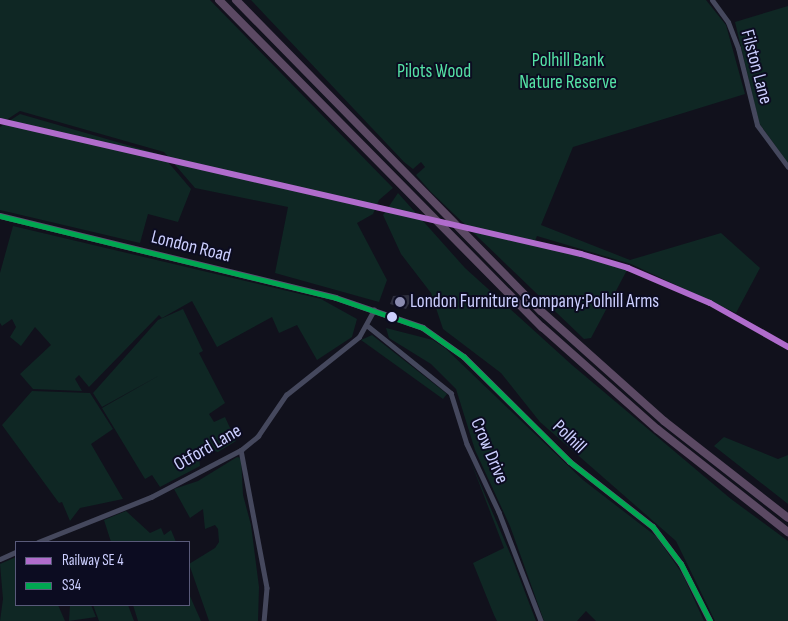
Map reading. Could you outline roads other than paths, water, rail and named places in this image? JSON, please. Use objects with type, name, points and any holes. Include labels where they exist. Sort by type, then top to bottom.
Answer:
[{"type":"highway","points":[[219,0],[542,327],[657,429],[788,532]]},
{"type":"highway","points":[[236,0],[547,317],[664,421],[788,518]]},
{"type":"main road","name":"London Road","points":[[0,216],[375,309]]},
{"type":"main road","name":"Polhill","points":[[375,309],[423,328],[453,349],[570,462],[653,527],[680,564],[710,621]]},
{"type":"street","name":"Filston Lane","points":[[712,0],[728,22],[738,48],[756,125],[788,168]]},
{"type":"street","name":"Otford Lane","points":[[41,541],[151,497],[241,450],[258,436],[286,395],[368,326],[375,309]]},
{"type":"street","name":"Crow Drive","points":[[368,326],[451,393],[467,444],[499,512],[541,621]]},
{"type":"street","points":[[241,450],[267,588],[264,621]]},
{"type":"street","points":[[0,559],[15,552]]},
{"type":"place","name":"London Furniture Company;Polhill Arms","points":[[400,302]]},
{"type":"park label","name":"Pilots Wood","points":[[434,72]]},
{"type":"park label","name":"Polhill Bank Nature Reserve","points":[[568,72]]}]
